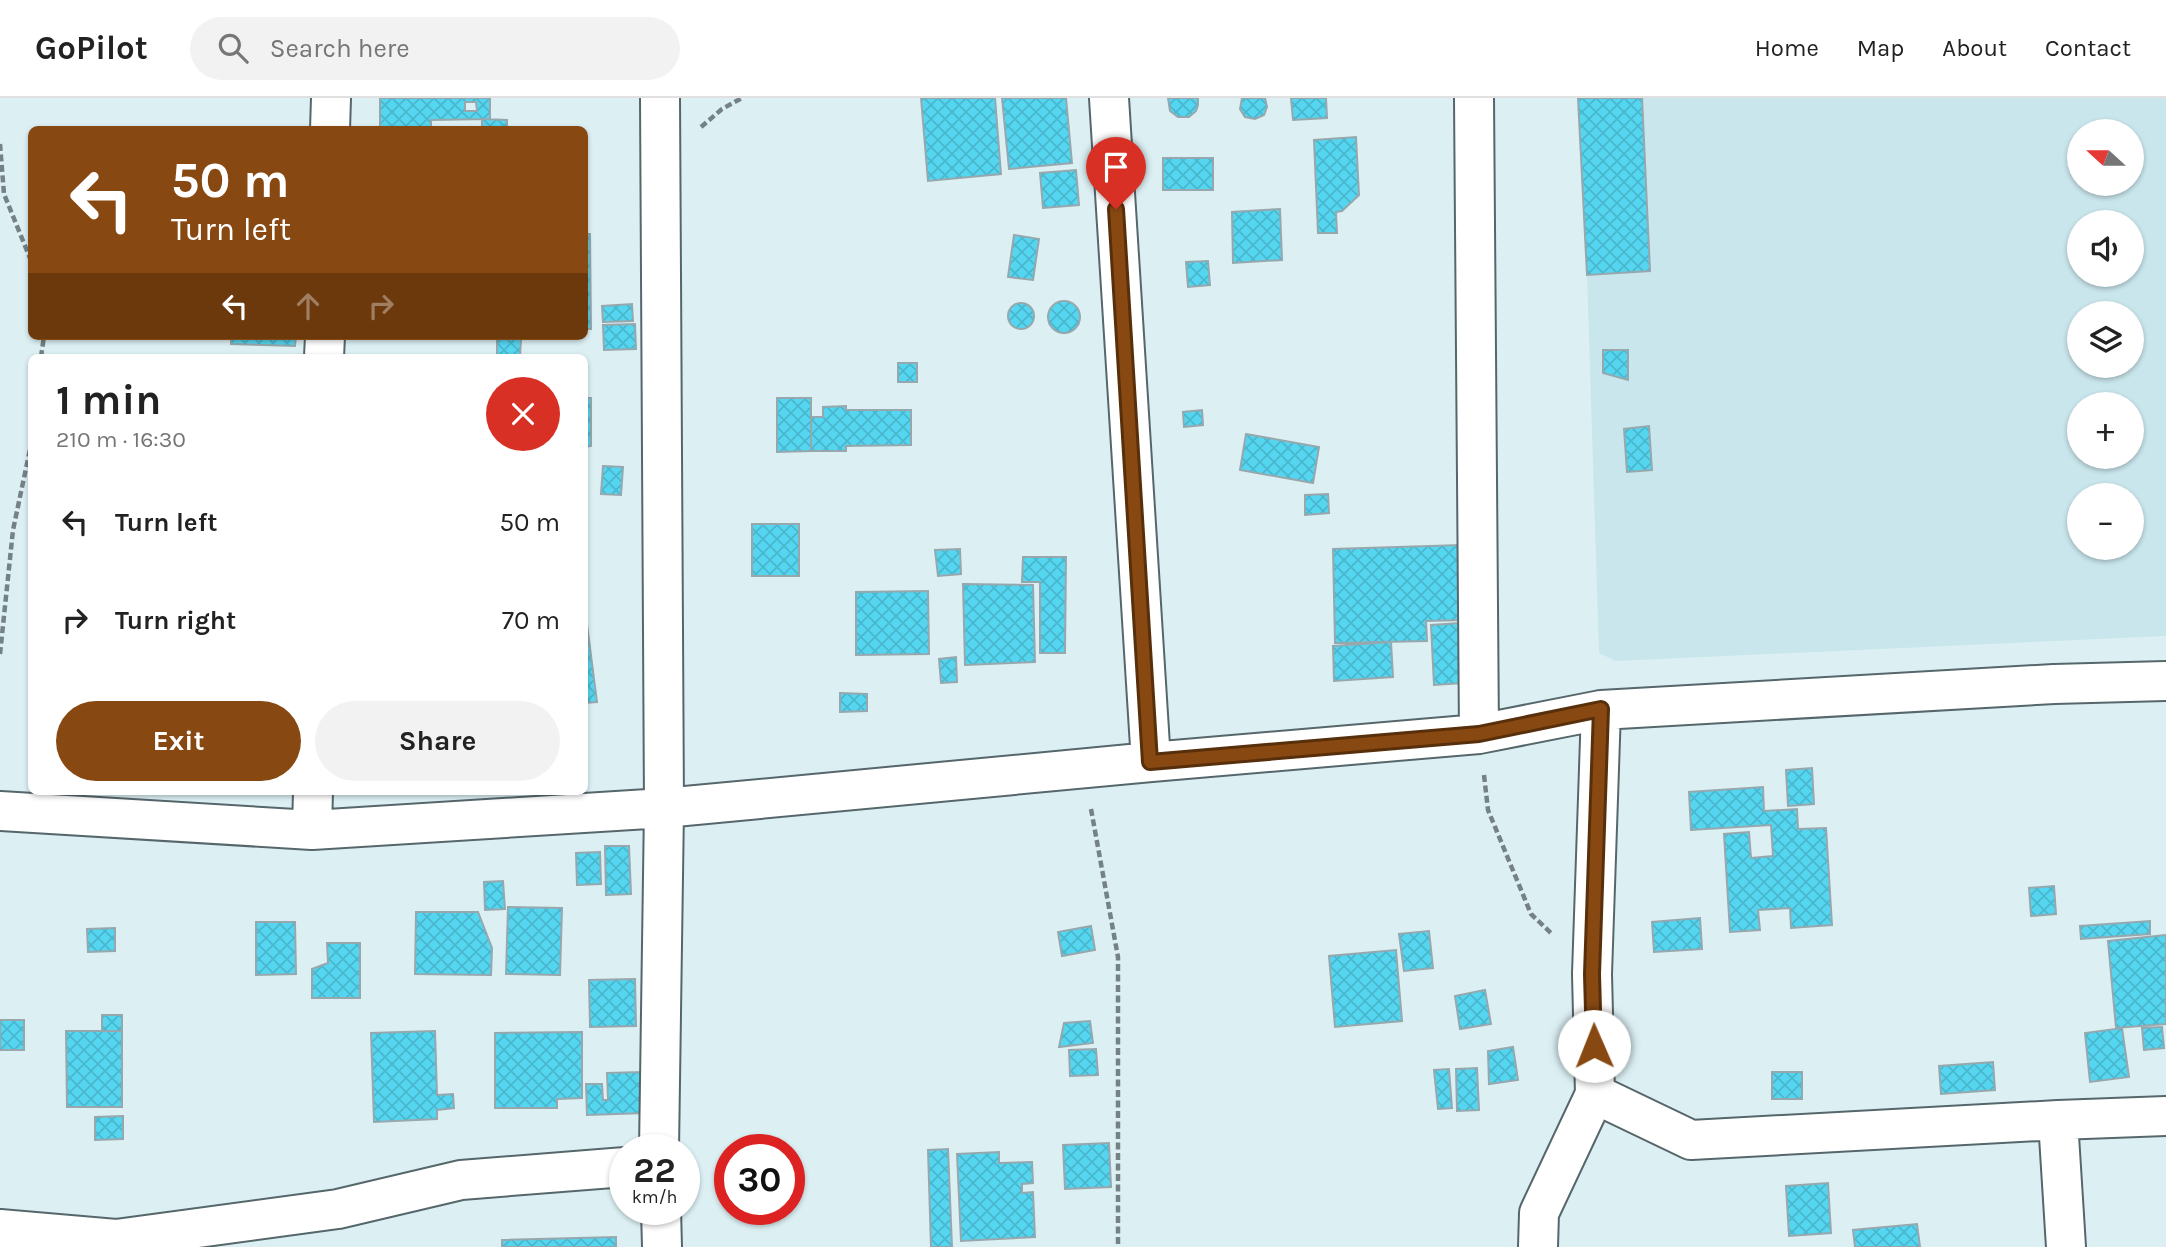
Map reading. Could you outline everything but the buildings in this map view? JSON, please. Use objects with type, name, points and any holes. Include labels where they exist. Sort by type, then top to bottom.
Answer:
[{"type":"street","points":[[330,126],[331,98]]},
{"type":"street","points":[[659,1134],[664,808],[660,98]]},
{"type":"street","points":[[1109,98],[1150,762]]},
{"type":"street","points":[[1474,98],[1479,734]]},
{"type":"street","points":[[0,811],[312,830],[664,808],[1479,734],[1601,709],[2054,684],[2166,681]]},
{"type":"street","points":[[1538,1247],[1539,1213],[1595,1094],[1592,974],[1601,709]]},
{"type":"street","points":[[312,830],[313,795]]},
{"type":"street","points":[[1595,1094],[1691,1140],[2166,1116]]},
{"type":"street","points":[[2057,1120],[2066,1247]]},
{"type":"street","points":[[0,1229],[11,1228],[114,1243],[338,1209],[461,1180],[609,1168]]},
{"type":"street","points":[[661,1225],[662,1247]]},
{"type":"path","points":[[0,144],[4,194],[28,253]]},
{"type":"path","points":[[0,654],[13,530],[28,459]]},
{"type":"path","points":[[1479,734],[1488,810],[1531,914],[1592,974]]},
{"type":"path","points":[[1084,768],[1118,957],[1118,1247]]},
{"type":"shaded area","points":[[1578,98],[2166,98],[2166,636],[1616,661],[1599,653],[1587,275]]},
{"type":"route","points":[[1116,209],[1150,762],[1479,734],[1601,709],[1592,974],[1594,1046]]}]
